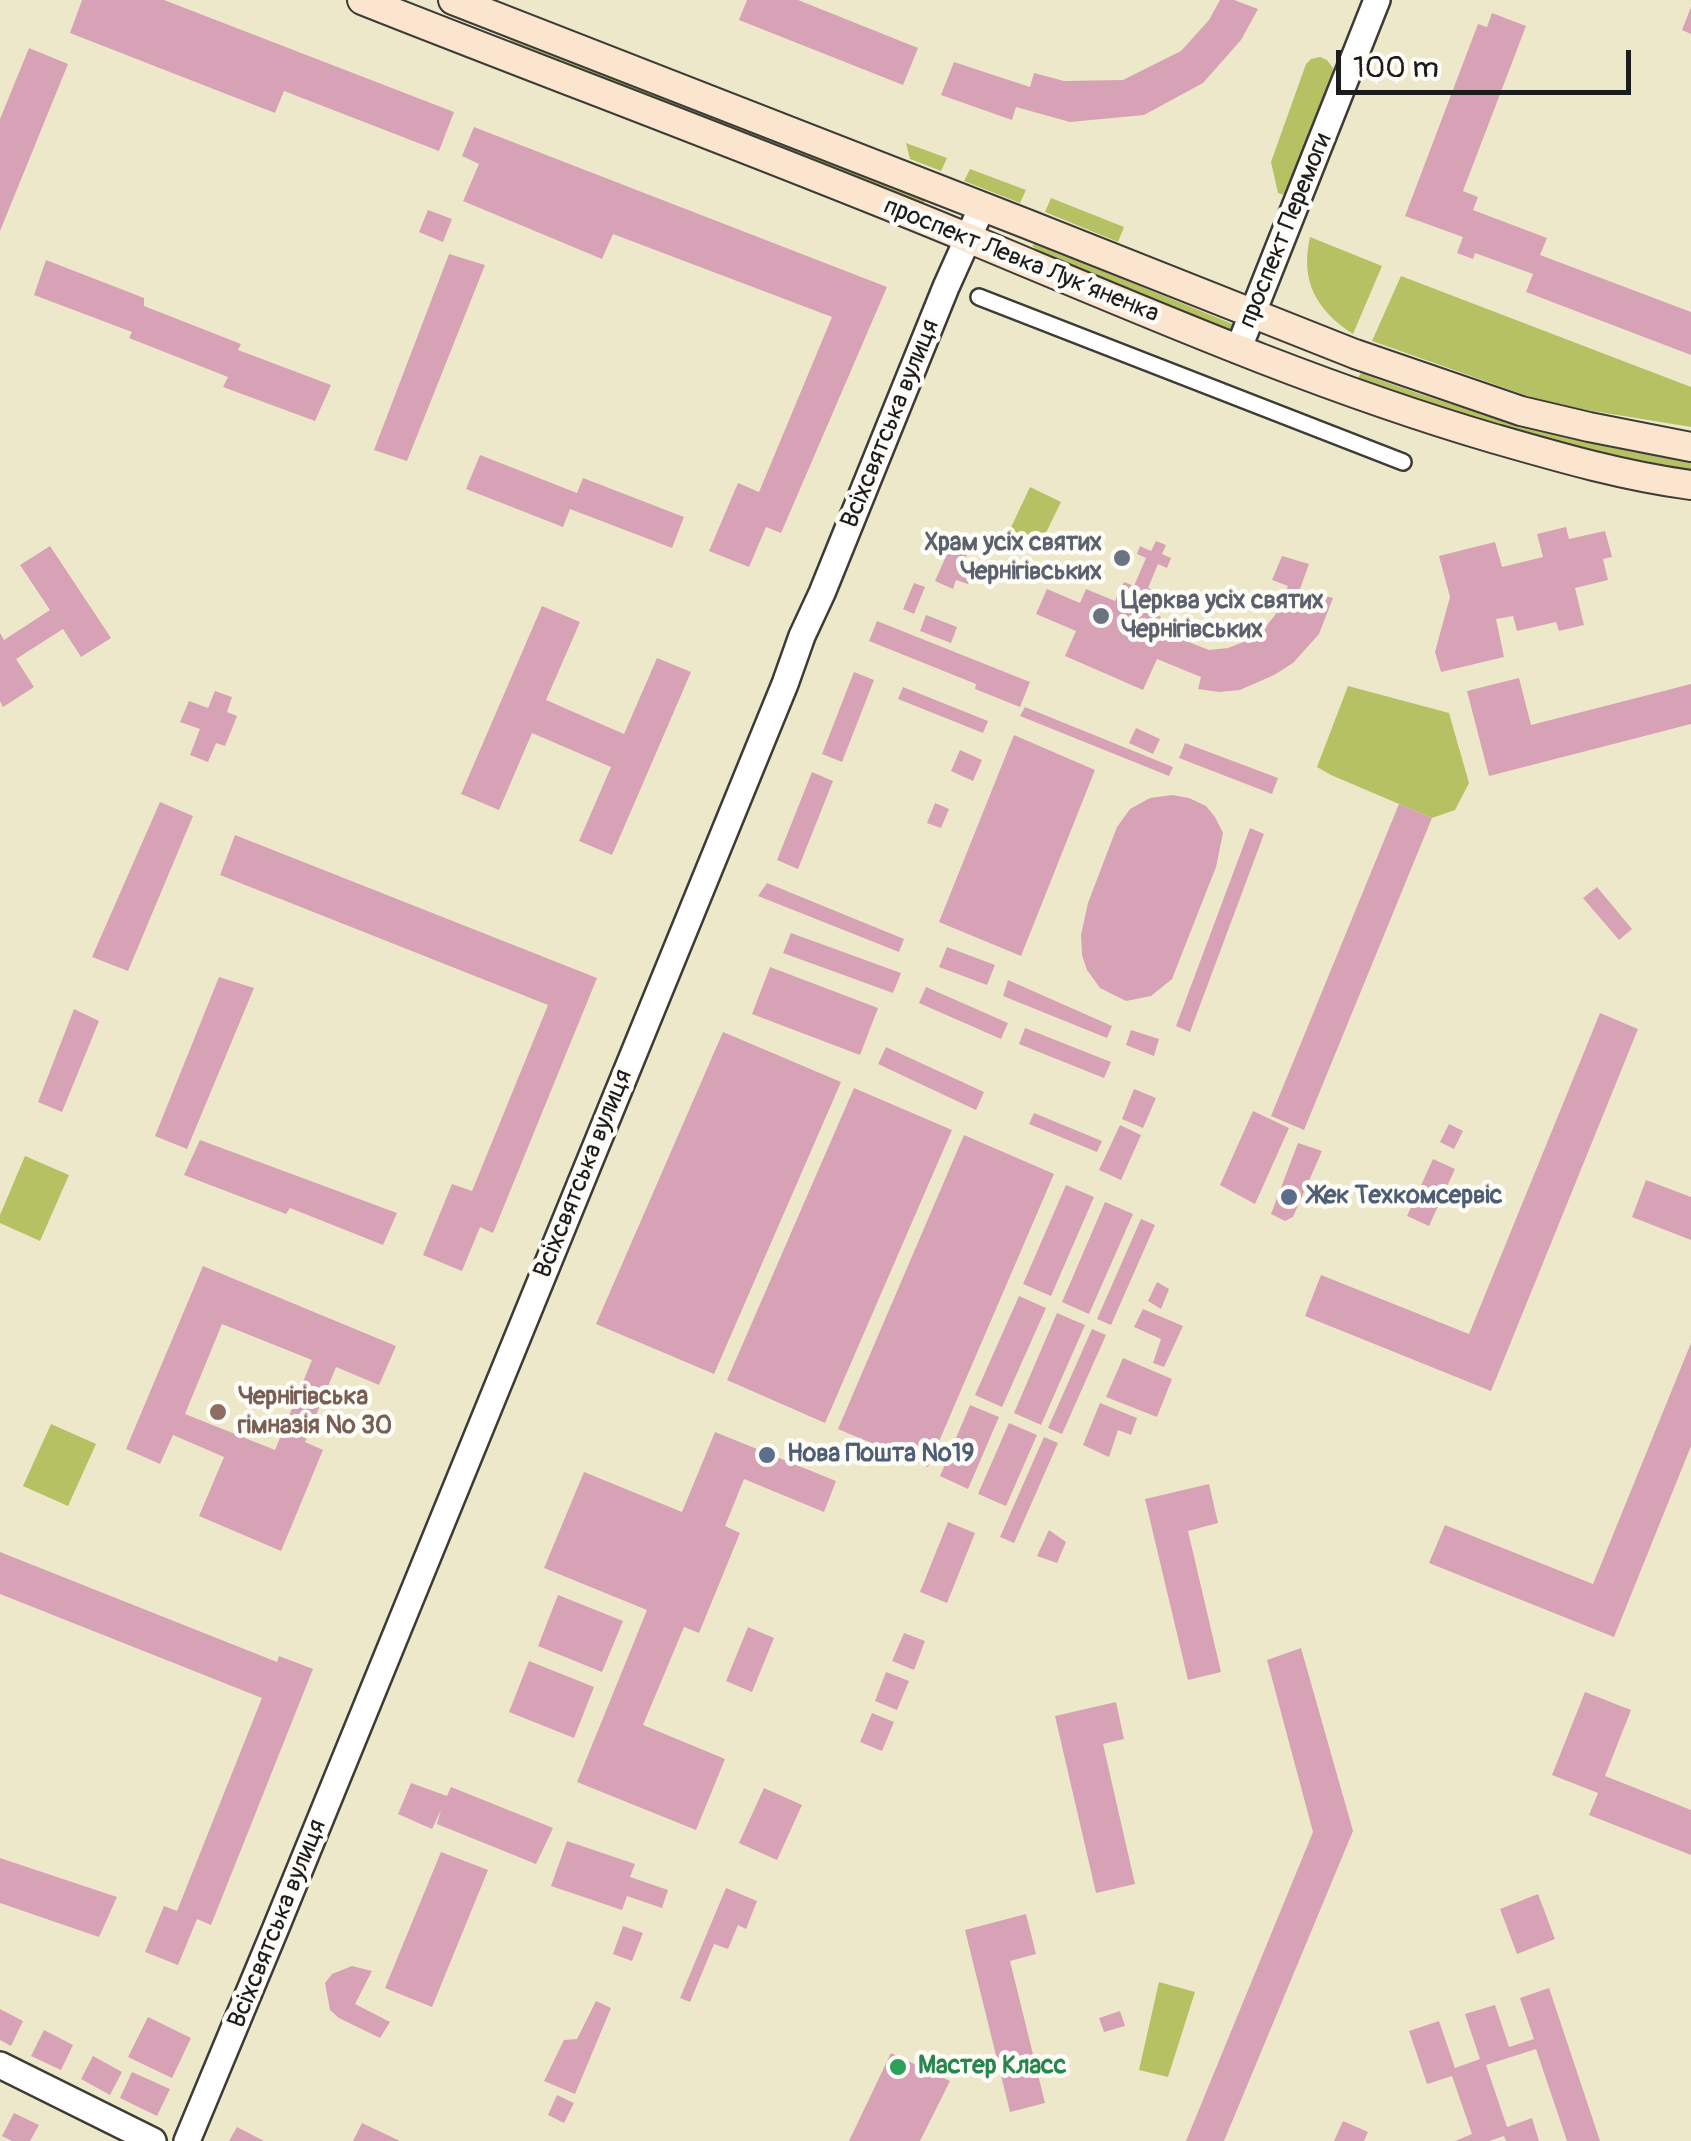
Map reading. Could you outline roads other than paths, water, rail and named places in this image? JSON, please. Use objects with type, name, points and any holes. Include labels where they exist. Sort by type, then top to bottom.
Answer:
[{"type":"main road","name":"проспект Левка Лукʼяненка","points":[[362,0],[968,238],[1238,350],[1434,421],[1570,460],[1691,485]]},
{"type":"main road","name":"проспект Левка Лукʼяненка","points":[[452,0],[1354,354],[1521,410],[1691,447]]},
{"type":"street","name":"проспект Перемоги","points":[[1238,350],[1377,0]]},
{"type":"street","name":"Всіхсвятська вулиця","points":[[186,2141],[333,1790],[802,636],[982,207]]},
{"type":"street","points":[[979,297],[1227,403],[1403,462]]},
{"type":"street","points":[[0,2065],[154,2141]]},
{"type":"place","name":"Храм усіх святих Чернігівських","points":[[1122,558]]},
{"type":"place","name":"Церква усіх святих Чернігівських","points":[[1101,616]]},
{"type":"place","name":"Жек Техкомсервіс","points":[[1289,1197]]},
{"type":"place","name":"Чернігівська гімназія № 30","points":[[218,1412]]},
{"type":"place","name":"Нова Пошта №19","points":[[767,1455]]},
{"type":"place","name":"Мастер Класс","points":[[898,2067]]}]
